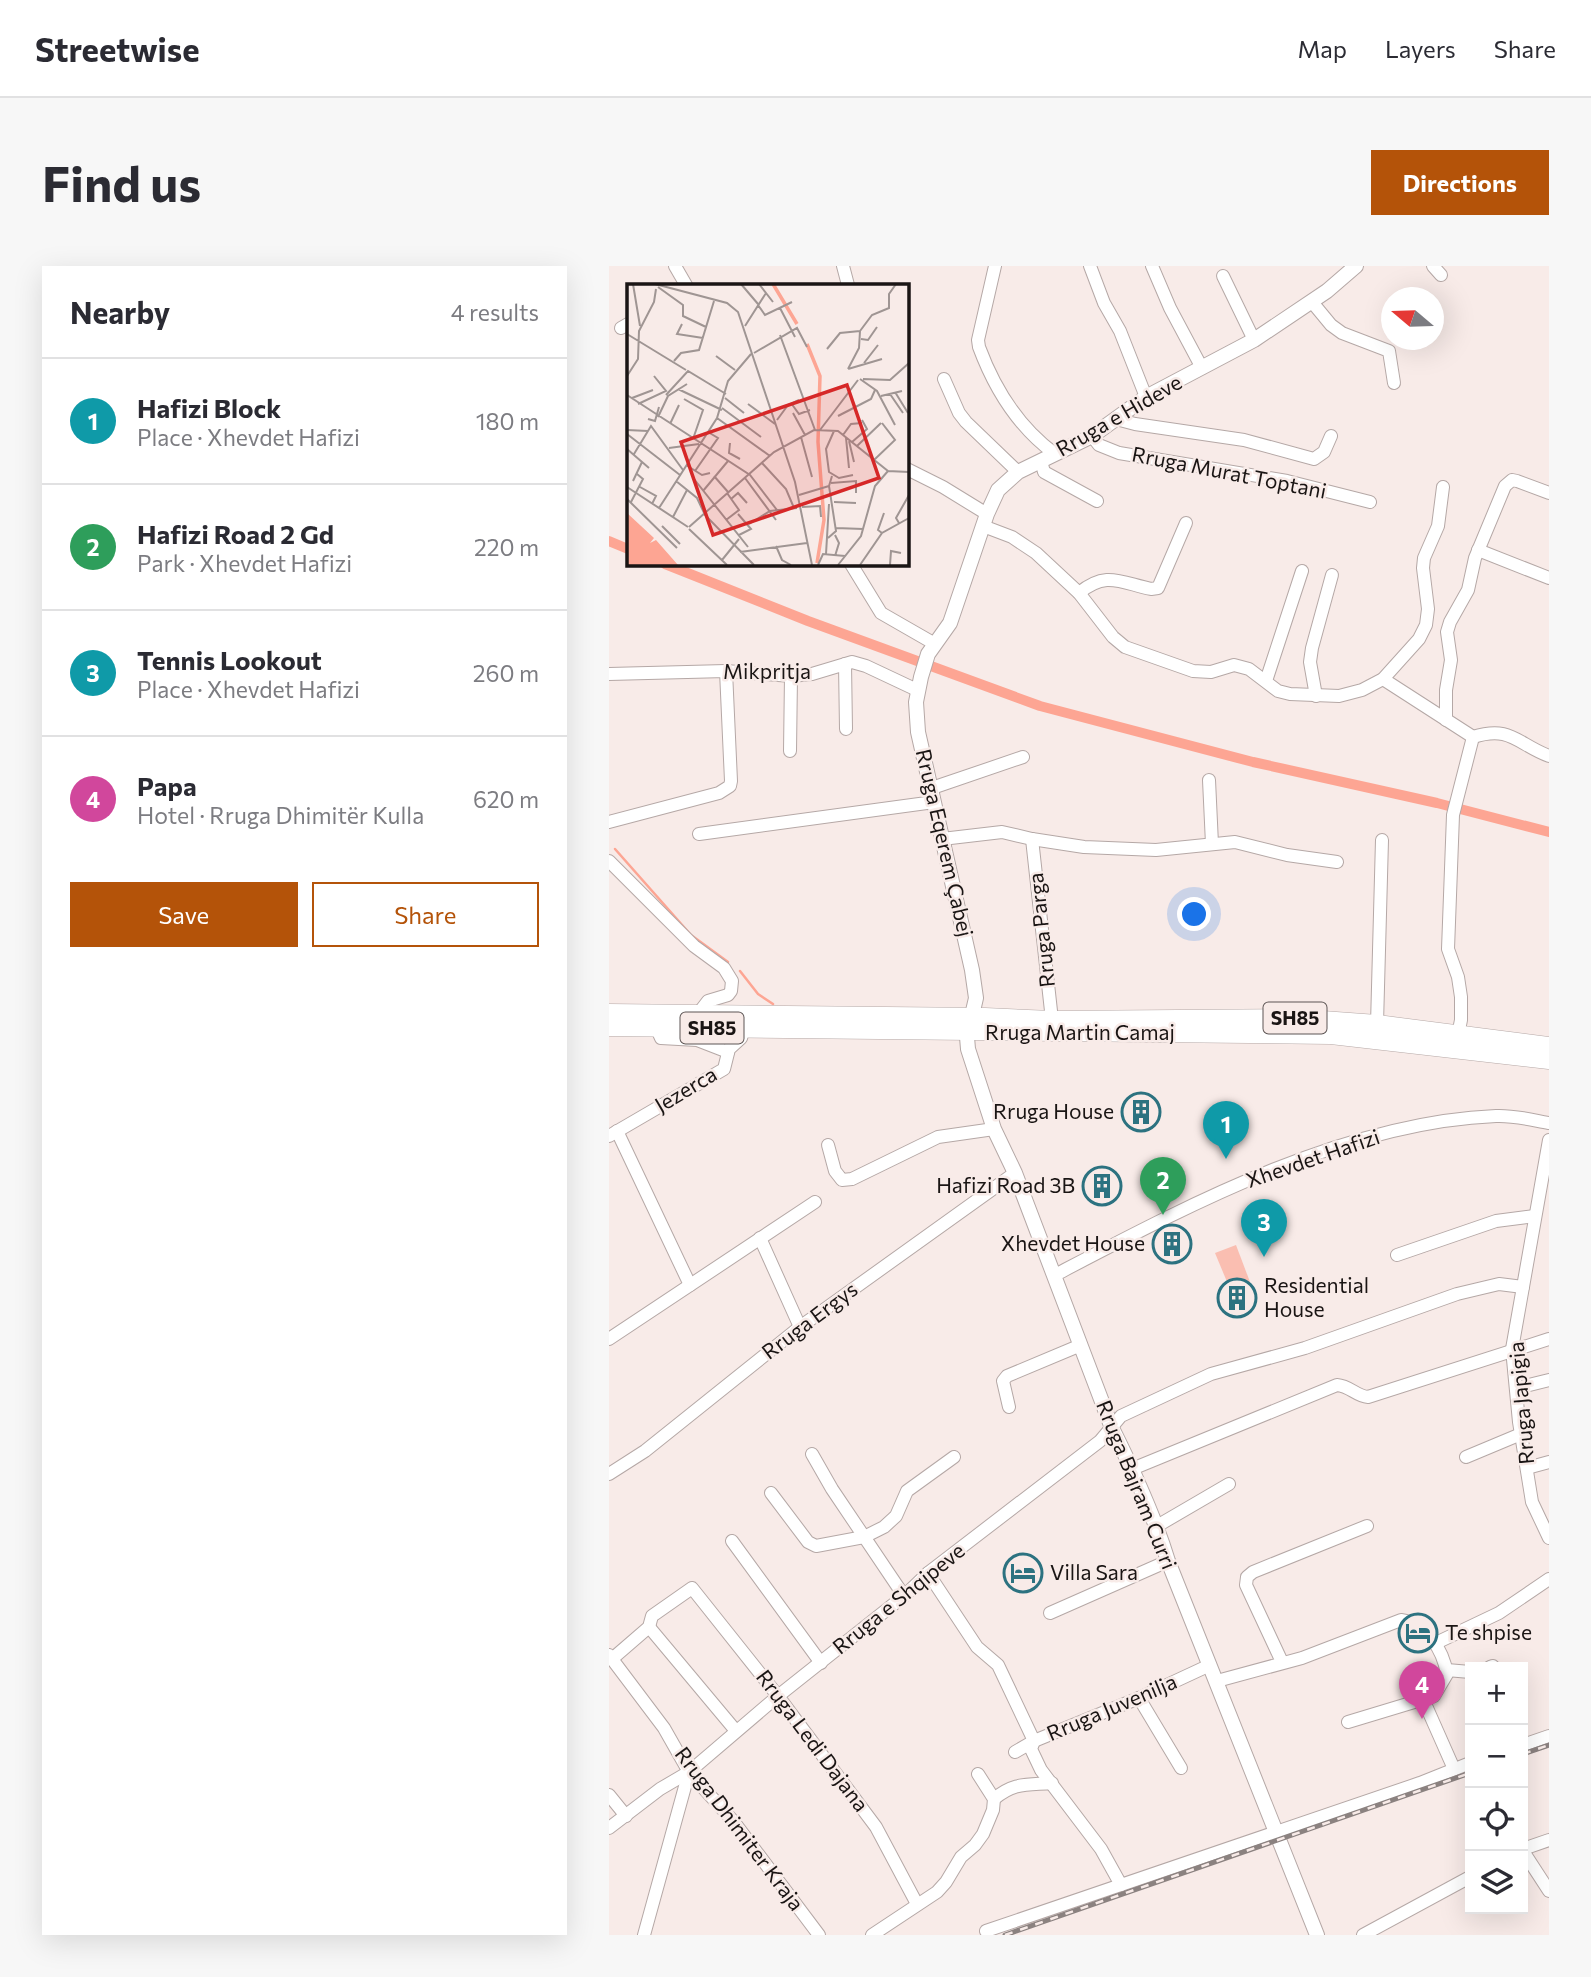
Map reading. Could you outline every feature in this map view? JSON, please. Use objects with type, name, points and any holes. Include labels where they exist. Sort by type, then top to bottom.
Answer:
[{"type":"highway","name":"Rruga Martin Camaj","points":[[609,1013],[1331,1035],[1549,1060]]},
{"type":"highway","name":"Rruga Martin Camaj","points":[[609,1027],[744,1029],[1265,1017],[1377,1024],[1549,1046]]},
{"type":"main road","name":"Rruga e Hideve","points":[[932,649],[950,623],[998,490],[1018,472],[1092,436],[1146,397],[1254,340],[1312,302],[1356,266]]},
{"type":"main road","name":"Rruga Eqerem Çabej","points":[[932,649],[919,683],[918,732],[972,970],[976,998],[971,1024]]},
{"type":"main road","name":"Rruga Bajram Curri","points":[[971,1024],[968,1049],[994,1129],[1015,1173],[1112,1429],[1157,1526],[1168,1561],[1317,1935]]},
{"type":"street","points":[[675,266],[685,284]]},
{"type":"street","points":[[843,266],[848,284]]},
{"type":"street","points":[[995,266],[978,340],[979,347],[1007,407],[1039,443],[1055,454]]},
{"type":"street","points":[[1090,266],[1146,397]]},
{"type":"street","points":[[1152,266],[1170,308],[1202,368]]},
{"type":"street","points":[[1223,276],[1254,340]]},
{"type":"street","points":[[1312,302],[1331,325],[1342,333],[1388,349],[1394,383]]},
{"type":"street","points":[[944,379],[959,413],[966,422],[1018,472]]},
{"type":"street","points":[[1116,419],[1244,440],[1314,459],[1324,452],[1331,436]]},
{"type":"street","name":"Rruga Murat Toptani","points":[[1092,436],[1099,444],[1119,453],[1287,481],[1370,502]]},
{"type":"street","points":[[1041,461],[1044,472],[1097,501]]},
{"type":"street","points":[[908,470],[943,487],[999,531],[1023,543],[1079,593],[1113,638],[1125,647],[1193,671],[1211,673],[1234,665],[1249,669],[1278,691],[1316,696],[1339,696],[1362,690],[1383,679],[1419,639],[1426,625],[1428,609],[1424,558],[1438,526],[1443,487]]},
{"type":"street","points":[[1446,719],[1446,690],[1451,660],[1447,632],[1468,590],[1478,550],[1508,482],[1517,481],[1549,493]]},
{"type":"street","points":[[1079,593],[1092,582],[1101,579],[1158,588],[1186,523]]},
{"type":"street","points":[[1478,550],[1549,578]]},
{"type":"street","points":[[852,565],[881,613],[932,649]]},
{"type":"street","points":[[1266,681],[1301,571]]},
{"type":"street","points":[[1316,696],[1310,662],[1332,575]]},
{"type":"street","points":[[846,729],[845,664],[859,663],[919,683]]},
{"type":"street","name":"Mikpritja","points":[[609,674],[726,671],[792,676],[812,674],[845,664]]},
{"type":"street","points":[[609,821],[719,793],[730,786],[726,671]]},
{"type":"street","points":[[790,751],[792,676]]},
{"type":"street","points":[[1383,679],[1473,737]]},
{"type":"street","points":[[1473,737],[1488,732],[1510,734],[1549,756]]},
{"type":"street","points":[[1458,1035],[1461,997],[1458,977],[1448,949],[1453,815],[1473,737]]},
{"type":"street","points":[[699,834],[933,795],[1023,757]]},
{"type":"street","points":[[1209,780],[1212,844]]},
{"type":"street","points":[[942,839],[1002,832],[1084,847],[1156,850],[1235,842],[1287,856],[1337,862]]},
{"type":"street","name":"Rruga Parga","points":[[1032,839],[1052,1020]]},
{"type":"street","points":[[1377,1024],[1382,840]]},
{"type":"street","points":[[609,861],[694,946],[724,968],[731,977],[732,986],[728,995],[708,1001],[698,1014]]},
{"type":"street","points":[[656,1027],[661,1038],[697,1040],[728,1052]]},
{"type":"street","name":"Jezerca","points":[[613,1134],[724,1069],[731,1046],[741,1038],[744,1029]]},
{"type":"street","name":"Xhevdet Hafizi","points":[[1055,1275],[1152,1224],[1271,1169],[1362,1140],[1444,1121],[1499,1116],[1549,1123]]},
{"type":"street","points":[[828,1145],[835,1171],[842,1180],[852,1179],[938,1137],[994,1129]]},
{"type":"street","points":[[613,1134],[690,1285]]},
{"type":"street","name":"Rruga Japigia","points":[[1549,1140],[1512,1349],[1532,1502],[1549,1538]]},
{"type":"street","name":"Rruga Ergys","points":[[609,1474],[645,1451],[800,1327],[1015,1173]]},
{"type":"street","points":[[609,1339],[815,1202]]},
{"type":"street","points":[[1398,1255],[1496,1221],[1535,1216]]},
{"type":"street","points":[[760,1238],[800,1327]]},
{"type":"street","name":"Rruga e Shqipeve","points":[[609,1828],[660,1789],[689,1772],[928,1573],[1100,1441],[1121,1416],[1211,1374],[1305,1348],[1457,1294],[1499,1284],[1523,1287]]},
{"type":"street","points":[[1132,1469],[1337,1385],[1346,1386],[1368,1397],[1549,1339]]},
{"type":"street","points":[[1009,1407],[1003,1381],[1007,1376],[1081,1345]]},
{"type":"street","points":[[1517,1388],[1549,1380]]},
{"type":"street","points":[[1466,1457],[1521,1434]]},
{"type":"street","points":[[812,1454],[832,1489],[904,1595]]},
{"type":"street","points":[[771,1493],[808,1542],[816,1546],[864,1537],[884,1527],[896,1516],[907,1491],[954,1457]]},
{"type":"street","points":[[1527,1468],[1549,1462]]},
{"type":"street","points":[[1157,1526],[1229,1483]]},
{"type":"street","points":[[1282,1662],[1246,1585],[1247,1577],[1253,1572],[1367,1526]]},
{"type":"street","points":[[732,1541],[821,1662]]},
{"type":"street","points":[[1050,1614],[1168,1561]]},
{"type":"street","points":[[928,1573],[977,1647],[998,1665],[1034,1741],[1031,1749],[1041,1770],[1101,1849],[1121,1885]]},
{"type":"street","points":[[1436,1643],[1499,1613],[1549,1579]]},
{"type":"street","name":"Rruga Ledi Dajana","points":[[649,1627],[652,1616],[692,1588],[778,1696],[876,1827],[918,1904]]},
{"type":"street","points":[[1217,1681],[1340,1645],[1401,1620],[1416,1625],[1436,1643],[1447,1671],[1440,1689],[1434,1696],[1347,1722]]},
{"type":"street","points":[[610,1657],[649,1627],[736,1731]]},
{"type":"street","name":"Rruga Dhimiter Kraja","points":[[610,1657],[663,1728],[689,1772],[734,1822],[819,1935]]},
{"type":"street","name":"Rruga Juvenilja","points":[[1015,1752],[1034,1741],[1139,1698],[1210,1665]]},
{"type":"street","points":[[1447,1671],[1465,1672]]},
{"type":"street","points":[[1139,1698],[1181,1768]]},
{"type":"street","points":[[1423,1699],[1454,1769]]},
{"type":"street","points":[[1528,1743],[1549,1736]]},
{"type":"street","points":[[986,1931],[1420,1783],[1465,1765]]},
{"type":"street","points":[[645,1935],[689,1772]]},
{"type":"street","points":[[978,1774],[995,1799]]},
{"type":"street","points":[[872,1935],[937,1892],[961,1857],[975,1845],[993,1810],[995,1799],[1006,1788],[1014,1785],[1052,1783]]},
{"type":"street","points":[[609,1795],[626,1815]]},
{"type":"street","points":[[1528,1848],[1549,1840]]},
{"type":"street","points":[[1524,1851],[1549,1891]]},
{"type":"street","points":[[1363,1935],[1465,1880]]},
{"type":"shaded area","points":[[1236,1245],[1250,1282],[1230,1289],[1215,1253]]},
{"type":"waterway","points":[[609,541],[627,549]]},
{"type":"waterway","points":[[668,565],[808,621],[1040,706],[1253,762],[1437,803],[1549,832]]},
{"type":"waterway","points":[[615,849],[691,935],[728,962]]},
{"type":"waterway","points":[[740,971],[758,994],[773,1004]]},
{"type":"railway","points":[[1528,1752],[1549,1745]]},
{"type":"railway","points":[[1005,1935],[1465,1775]]},
{"type":"place","name":"Rruga House","points":[[1141,1112]]},
{"type":"place","name":"Hafizi Block","points":[[1226,1159]]},
{"type":"place","name":"Hafizi Road 3B","points":[[1102,1186]]},
{"type":"place","name":"Hafizi Road 2 Gd","points":[[1163,1215]]},
{"type":"place","name":"Xhevdet House","points":[[1172,1244]]},
{"type":"place","name":"Tennis Lookout","points":[[1264,1257]]},
{"type":"place","name":"Residential House","points":[[1237,1298]]},
{"type":"place","name":"Villa Sara","points":[[1023,1573]]},
{"type":"place","name":"Te shpise","points":[[1418,1633]]},
{"type":"place","name":"Papa","points":[[1422,1719]]}]
